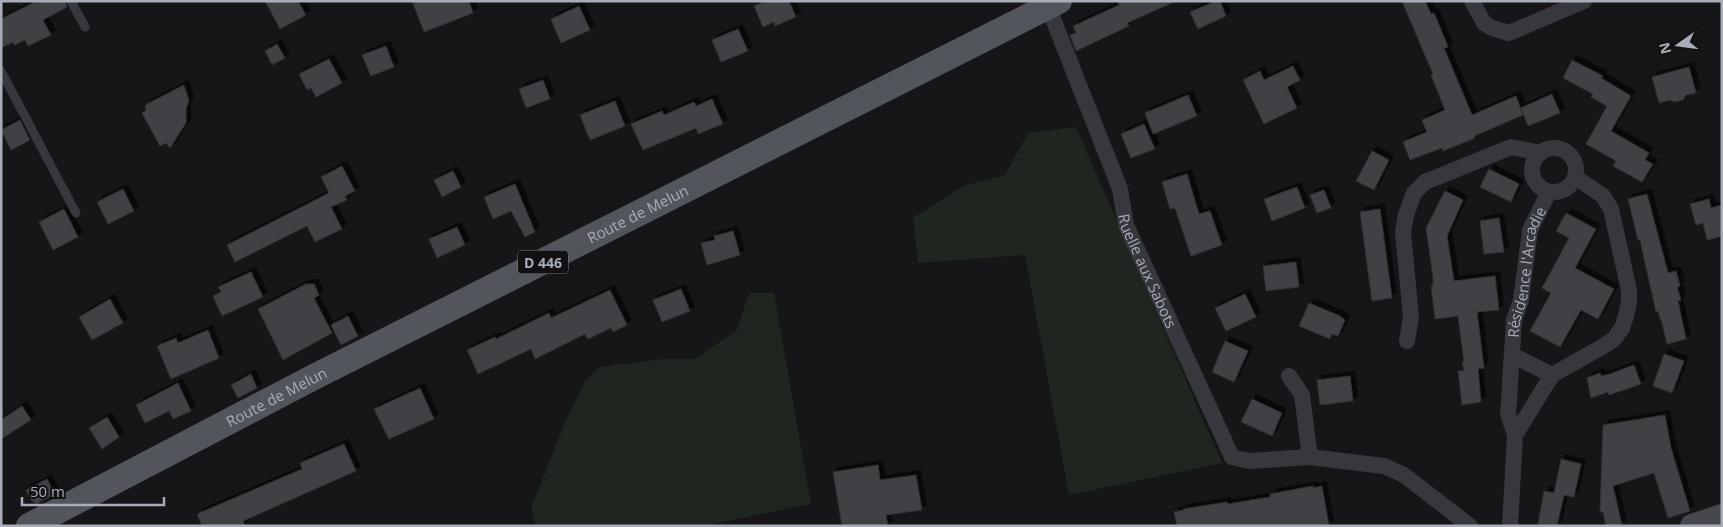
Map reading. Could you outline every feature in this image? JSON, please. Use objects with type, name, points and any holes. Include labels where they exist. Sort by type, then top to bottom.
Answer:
[{"type":"main road","name":"Route de Melun","points":[[29,526],[312,378],[1052,3]]},
{"type":"street","points":[[1472,1],[1484,22],[1492,28],[1509,33],[1584,1]]},
{"type":"street","name":"Ruelle aux Sabots","points":[[1052,3],[1120,189],[1126,224],[1232,457],[1249,461],[1310,457],[1384,466],[1404,475],[1470,526]]},
{"type":"street","points":[[1407,341],[1411,318],[1403,232],[1406,215],[1414,193],[1425,182],[1511,147],[1540,153],[1553,148],[1566,152],[1575,163],[1576,177]]},
{"type":"street","name":"Résidence l'Arcadie","points":[[1515,435],[1552,375],[1614,339],[1622,328],[1629,302],[1629,290],[1611,209],[1603,196],[1576,177],[1568,188],[1562,191],[1549,192],[1537,185],[1532,172],[1532,165],[1540,153]]},
{"type":"street","name":"Résidence l'Arcadie","points":[[1510,526],[1515,435],[1508,414],[1514,320],[1521,300],[1530,230],[1549,192]]},
{"type":"street","name":"Résidence l'Arcadie","points":[[1512,355],[1552,375]]},
{"type":"street","points":[[1289,376],[1302,395],[1310,457]]},
{"type":"street","points":[[1692,526],[1722,516]]},
{"type":"lane","points":[[71,1],[85,27]]},
{"type":"lane","points":[[1,70],[76,213]]},
{"type":"shaded area","points":[[1076,127],[1222,463],[1069,495],[1025,255],[918,263],[913,218],[963,186],[1005,175],[1028,133]]},
{"type":"shaded area","points":[[749,293],[774,293],[811,504],[703,526],[536,526],[531,508],[566,420],[586,380],[600,367],[663,359],[695,359],[737,330]]},
{"type":"building","points":[[37,1],[65,1],[67,7],[43,20],[51,35],[28,46],[25,40],[14,45],[13,42],[1,48],[1,19]]},
{"type":"building","points":[[265,1],[298,1],[306,15],[280,29]]},
{"type":"building","points":[[412,1],[469,1],[473,13],[424,32]]},
{"type":"building","points":[[766,1],[789,1],[796,17],[775,26],[774,22],[763,27],[754,6]]},
{"type":"building","points":[[1117,1],[1176,1],[1127,23],[1129,26],[1076,51],[1070,35],[1076,33],[1073,26],[1119,5]]},
{"type":"building","points":[[1220,1],[1226,16],[1198,29],[1190,12]]},
{"type":"building","points":[[1402,1],[1425,1],[1431,14],[1434,13],[1448,47],[1444,48],[1472,115],[1516,96],[1523,115],[1443,151],[1442,148],[1410,160],[1403,142],[1427,132],[1422,120],[1445,110],[1431,75],[1433,74]]},
{"type":"building","points":[[579,6],[590,30],[561,43],[551,19]]},
{"type":"building","points":[[738,29],[748,51],[721,62],[712,40]]},
{"type":"building","points":[[277,44],[285,58],[272,65],[265,51]]},
{"type":"building","points":[[386,46],[394,67],[371,76],[362,55]]},
{"type":"building","points":[[329,59],[342,83],[316,97],[311,88],[307,90],[299,74]]},
{"type":"building","points":[[1572,60],[1603,76],[1601,78],[1631,96],[1611,131],[1649,153],[1645,160],[1653,164],[1642,182],[1613,166],[1616,161],[1586,144],[1607,106],[1591,97],[1593,94],[1563,78]]},
{"type":"building","points":[[1293,66],[1300,80],[1287,87],[1297,108],[1264,124],[1243,80],[1260,71],[1264,80]]},
{"type":"building","points":[[1689,67],[1696,93],[1686,95],[1683,100],[1674,102],[1670,100],[1659,103],[1652,77]]},
{"type":"building","points":[[543,80],[550,99],[526,108],[519,89]]},
{"type":"building","points":[[184,85],[189,101],[186,108],[186,123],[170,148],[166,143],[160,146],[142,113],[146,110],[145,105]]},
{"type":"building","points":[[1552,94],[1560,113],[1528,126],[1521,108]]},
{"type":"building","points":[[1188,95],[1197,116],[1153,134],[1145,113]]},
{"type":"building","points":[[712,99],[723,124],[698,134],[696,128],[643,150],[631,124],[662,111],[664,115],[694,102],[696,106]]},
{"type":"building","points":[[615,101],[625,126],[590,140],[580,115]]},
{"type":"building","points":[[20,120],[30,140],[11,150],[1,130]]},
{"type":"building","points":[[1144,124],[1155,149],[1131,158],[1121,134]]},
{"type":"building","points":[[1372,151],[1389,160],[1374,190],[1356,181]]},
{"type":"building","points":[[342,166],[355,191],[345,196],[347,200],[331,207],[342,229],[315,242],[307,226],[235,262],[227,245],[329,193],[321,177]]},
{"type":"building","points":[[1489,169],[1519,184],[1511,202],[1480,187]]},
{"type":"building","points":[[453,171],[461,187],[442,197],[434,180]]},
{"type":"building","points":[[1187,174],[1199,214],[1210,211],[1222,245],[1191,256],[1175,208],[1170,209],[1162,182]]},
{"type":"building","points":[[515,184],[535,232],[525,237],[511,211],[493,219],[484,197]]},
{"type":"building","points":[[1297,187],[1305,208],[1272,221],[1264,199]]},
{"type":"building","points":[[123,189],[134,211],[108,224],[97,202]]},
{"type":"building","points":[[1324,190],[1331,208],[1317,213],[1310,195]]},
{"type":"building","points":[[1445,191],[1463,200],[1447,236],[1454,281],[1495,276],[1499,310],[1477,312],[1484,368],[1478,369],[1481,402],[1462,405],[1458,371],[1464,371],[1462,362],[1464,362],[1458,316],[1435,319],[1431,286],[1433,286],[1433,277],[1426,228]]},
{"type":"building","points":[[1647,194],[1668,273],[1676,271],[1680,286],[1677,287],[1681,300],[1678,301],[1686,339],[1667,344],[1661,319],[1658,311],[1656,312],[1640,240],[1638,240],[1628,199]]},
{"type":"building","points":[[1709,199],[1711,208],[1722,205],[1722,236],[1707,240],[1703,223],[1696,225],[1690,204]]},
{"type":"building","points":[[64,209],[78,237],[53,250],[39,222]]},
{"type":"building","points":[[1380,209],[1392,298],[1372,301],[1360,212]]},
{"type":"building","points":[[1566,213],[1596,229],[1575,268],[1614,289],[1598,319],[1581,310],[1560,347],[1530,331],[1551,293],[1542,288],[1569,238],[1556,231]]},
{"type":"building","points":[[1499,218],[1504,252],[1484,254],[1480,221]]},
{"type":"building","points":[[457,227],[465,245],[437,258],[429,239]]},
{"type":"building","points":[[733,231],[740,255],[707,265],[701,243],[715,240],[714,236]]},
{"type":"building","points":[[1296,262],[1299,287],[1266,291],[1263,266]]},
{"type":"building","points":[[251,272],[263,297],[222,316],[213,296],[221,292],[218,287]]},
{"type":"building","points":[[306,284],[314,284],[319,295],[314,298],[332,333],[283,360],[258,309]]},
{"type":"building","points":[[681,289],[690,311],[662,322],[653,300]]},
{"type":"building","points":[[610,290],[627,325],[613,332],[611,328],[588,339],[585,334],[535,359],[531,349],[478,374],[467,350],[495,337],[496,339],[549,313],[551,318]]},
{"type":"building","points":[[1245,294],[1256,317],[1226,331],[1215,308]]},
{"type":"building","points":[[110,299],[123,323],[92,340],[79,317]]},
{"type":"building","points":[[1309,303],[1345,320],[1338,336],[1332,334],[1330,339],[1299,326]]},
{"type":"building","points":[[348,316],[358,336],[341,345],[331,325]]},
{"type":"building","points":[[208,330],[219,358],[171,379],[157,346],[176,338],[178,343]]},
{"type":"building","points":[[1225,341],[1248,351],[1234,382],[1212,372]]},
{"type":"building","points":[[1664,354],[1684,361],[1672,393],[1653,386]]},
{"type":"building","points":[[1634,365],[1641,384],[1609,395],[1608,392],[1591,398],[1587,378],[1600,373],[1601,376],[1610,374]]},
{"type":"building","points":[[251,374],[257,388],[238,398],[231,385]]},
{"type":"building","points":[[1350,376],[1353,401],[1320,405],[1317,380]]},
{"type":"building","points":[[178,383],[191,411],[173,419],[169,411],[145,423],[136,405]]},
{"type":"building","points":[[420,388],[434,419],[389,439],[374,409]]},
{"type":"building","points":[[1252,399],[1282,413],[1272,436],[1241,422]]},
{"type":"building","points":[[22,406],[31,420],[1,439],[1,420]]},
{"type":"building","points":[[1665,415],[1671,448],[1690,511],[1668,518],[1654,473],[1613,486],[1622,526],[1606,526],[1603,512],[1600,512],[1603,425]]},
{"type":"building","points":[[107,417],[119,437],[102,449],[89,428]]},
{"type":"building","points":[[344,444],[356,471],[243,521],[245,526],[202,526],[197,514],[302,469],[300,463]]},
{"type":"building","points":[[1561,459],[1581,464],[1574,497],[1564,495],[1557,526],[1538,524],[1544,491],[1554,493]]},
{"type":"building","points":[[878,465],[880,480],[916,475],[922,510],[886,515],[888,526],[842,526],[833,472]]},
{"type":"building","points":[[47,479],[55,494],[36,504],[31,500],[26,490]]},
{"type":"building","points":[[1313,486],[1313,488],[1322,486],[1329,526],[1177,526],[1174,512],[1183,509],[1270,497],[1270,494]]}]
